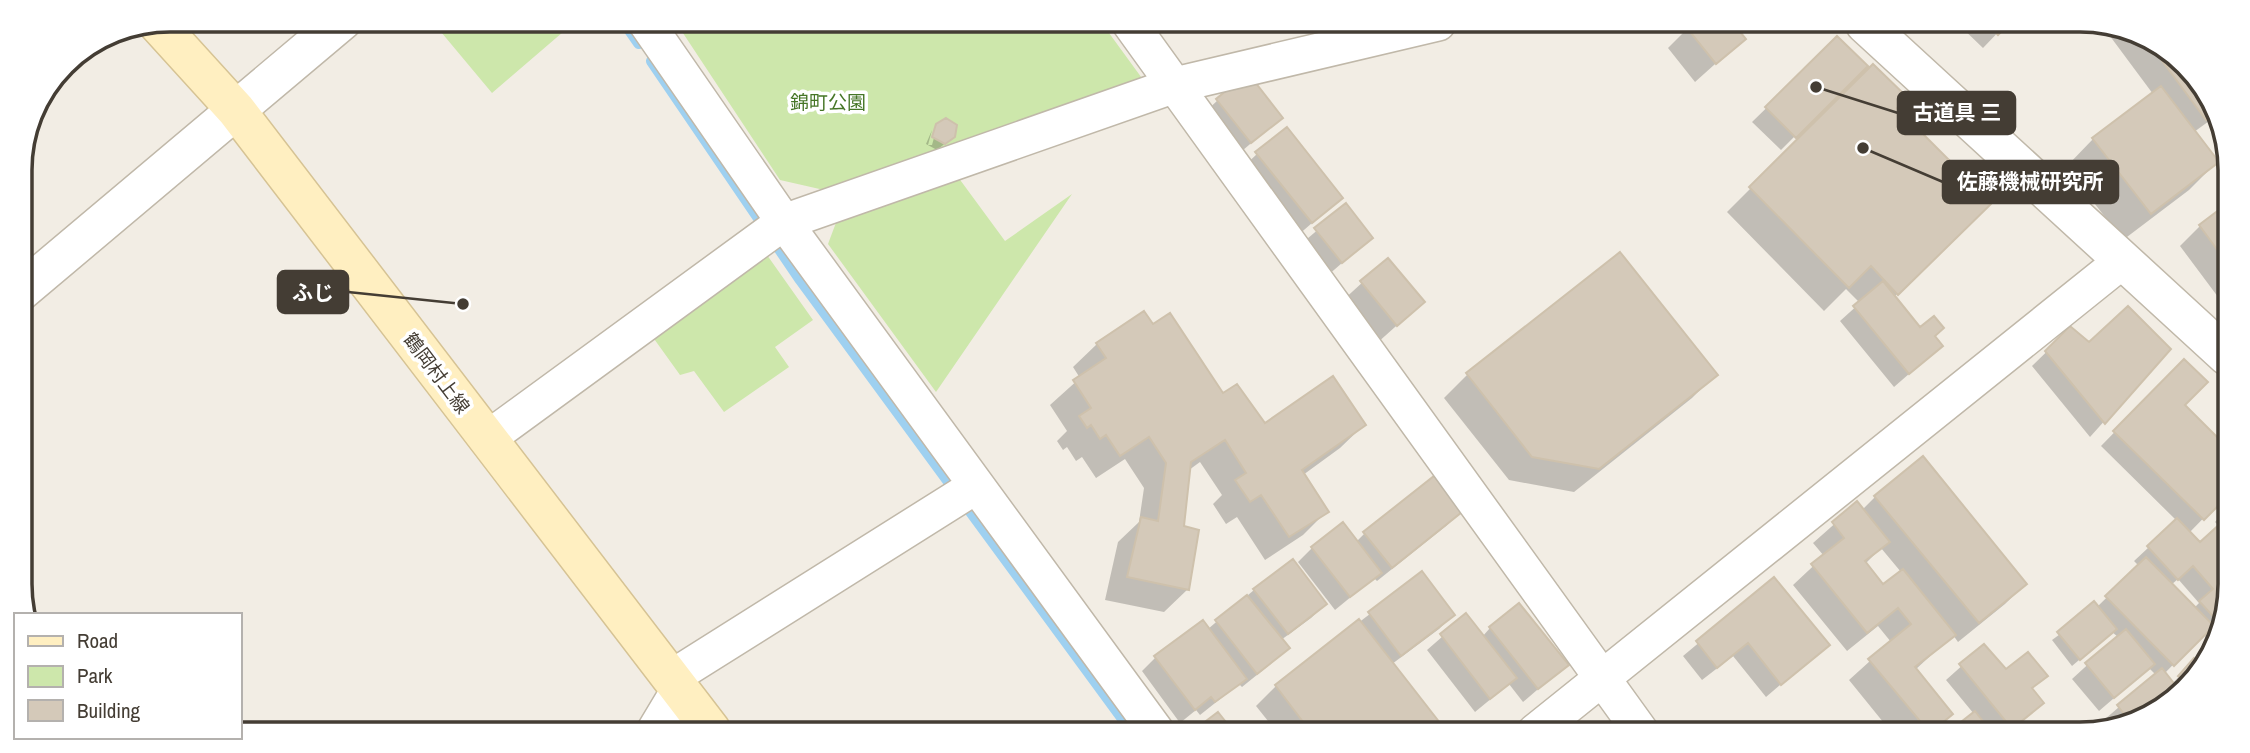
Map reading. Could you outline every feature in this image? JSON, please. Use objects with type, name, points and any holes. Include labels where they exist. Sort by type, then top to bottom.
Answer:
[{"type":"main road","name":"鶴岡村上線","points":[[165,32],[236,110],[705,722]]},
{"type":"street","points":[[32,282],[329,32]]},
{"type":"street","points":[[653,32],[784,222],[1149,721]]},
{"type":"street","points":[[1136,32],[1633,721]]},
{"type":"street","points":[[487,439],[784,222],[1175,85],[1400,32]]},
{"type":"street","points":[[1875,32],[2218,348]]},
{"type":"street","points":[[1548,721],[2122,261]]},
{"type":"street","points":[[659,722],[675,684],[976,486]]},
{"type":"green space","points":[[441,32],[563,32],[492,93]]},
{"type":"green space","name":"錦町公園","points":[[682,32],[1108,32],[1144,81],[824,190],[780,180]]},
{"type":"green space","points":[[958,177],[1005,241],[1072,194],[936,392],[828,244],[837,220]]},
{"type":"green space","points":[[767,255],[813,320],[775,347],[789,367],[724,412],[694,371],[680,375],[652,336]]},
{"type":"building","points":[[1690,32],[1740,32],[1746,39],[1716,64]]},
{"type":"building","points":[[1837,36],[1868,66],[1796,138],[1765,107]]},
{"type":"building","points":[[2159,56],[2195,93],[2208,118],[2206,120]]},
{"type":"building","points":[[1873,64],[1908,98],[1897,108],[1992,203],[1898,295],[1871,266],[1849,288],[1749,187]]},
{"type":"building","points":[[1248,73],[1283,118],[1251,143],[1216,99]]},
{"type":"building","points":[[2161,86],[2218,163],[2151,214],[2092,138]]},
{"type":"building","points":[[946,118],[957,125],[955,137],[945,144],[932,137],[936,124]]},
{"type":"building","points":[[1287,127],[1343,198],[1312,223],[1255,152]]},
{"type":"building","points":[[1346,203],[1373,238],[1342,263],[1314,228]]},
{"type":"building","points":[[2218,211],[2218,251],[2199,225]]},
{"type":"building","points":[[1620,252],[1718,375],[1599,469],[1532,457],[1466,373]]},
{"type":"building","points":[[1388,258],[1425,302],[1397,326],[1360,281]]},
{"type":"building","points":[[1883,281],[1920,327],[1934,316],[1944,328],[1935,336],[1943,346],[1909,374],[1853,306]]},
{"type":"building","points":[[2128,306],[2171,349],[2105,424],[2045,351],[2070,326],[2089,342]]},
{"type":"building","points":[[1144,311],[1153,324],[1170,313],[1223,393],[1237,384],[1265,423],[1333,376],[1366,425],[1302,470],[1329,512],[1289,537],[1261,495],[1250,502],[1235,480],[1246,473],[1225,440],[1191,462],[1184,526],[1199,530],[1189,590],[1127,577],[1141,517],[1158,521],[1166,463],[1149,437],[1120,456],[1106,435],[1100,439],[1091,425],[1087,428],[1079,416],[1091,408],[1073,380],[1106,358],[1096,343]]},
{"type":"building","points":[[2184,359],[2208,382],[2185,405],[2218,438],[2218,506],[2204,520],[2113,431]]},
{"type":"building","points":[[1923,456],[2027,584],[1979,623],[1874,496]]},
{"type":"building","points":[[1434,476],[1462,512],[1392,568],[1363,532]]},
{"type":"building","points":[[1857,501],[1890,542],[1865,561],[1883,584],[1903,569],[1956,635],[1915,667],[1953,714],[1944,721],[1920,721],[1868,659],[1911,624],[1898,608],[1867,633],[1811,564],[1844,538],[1832,522]]},
{"type":"building","points":[[2177,518],[2200,542],[2218,526],[2218,584],[2214,618],[2199,601],[2213,589],[2193,566],[2178,580],[2147,546]]},
{"type":"building","points":[[1343,522],[1382,573],[1350,597],[1311,547]]},
{"type":"building","points":[[2146,557],[2212,624],[2210,630],[2174,666],[2105,596]]},
{"type":"building","points":[[1293,559],[1327,604],[1288,634],[1253,589]]},
{"type":"building","points":[[1422,571],[1455,615],[1401,656],[1368,612]]},
{"type":"building","points":[[1774,577],[1830,645],[1781,685],[1748,643],[1717,668],[1696,641]]},
{"type":"building","points":[[1247,595],[1290,648],[1257,674],[1215,620]]},
{"type":"building","points":[[2094,601],[2117,629],[2080,660],[2057,632]]},
{"type":"building","points":[[1519,603],[1569,665],[1538,689],[1489,627]]},
{"type":"building","points":[[1466,613],[1517,678],[1490,699],[1440,634]]},
{"type":"building","points":[[1359,619],[1439,721],[1303,721],[1275,685]]},
{"type":"building","points":[[1203,620],[1247,679],[1215,702],[1211,697],[1195,710],[1154,656]]},
{"type":"building","points":[[2126,629],[2155,664],[2114,698],[2085,663]]},
{"type":"building","points":[[1984,644],[2006,669],[2028,652],[2048,676],[2032,688],[2044,703],[2022,721],[2006,721],[1959,664]]},
{"type":"building","points":[[2194,658],[2184,674],[2180,678],[2178,676]]},
{"type":"building","points":[[2162,668],[2174,684],[2157,698],[2133,711],[2124,714],[2117,705]]},
{"type":"building","points":[[1975,711],[1983,721],[1962,721]]},
{"type":"building","points":[[1218,712],[1225,721],[1205,721]]},
{"type":"waterway","points":[[631,32],[639,43]]},
{"type":"waterway","points":[[652,61],[801,280],[1125,722]]},
{"type":"place","name":"古道具 三","points":[[1816,87]]},
{"type":"place","name":"佐藤機械研究所","points":[[1863,148]]},
{"type":"place","name":"ふじ","points":[[463,304]]}]
